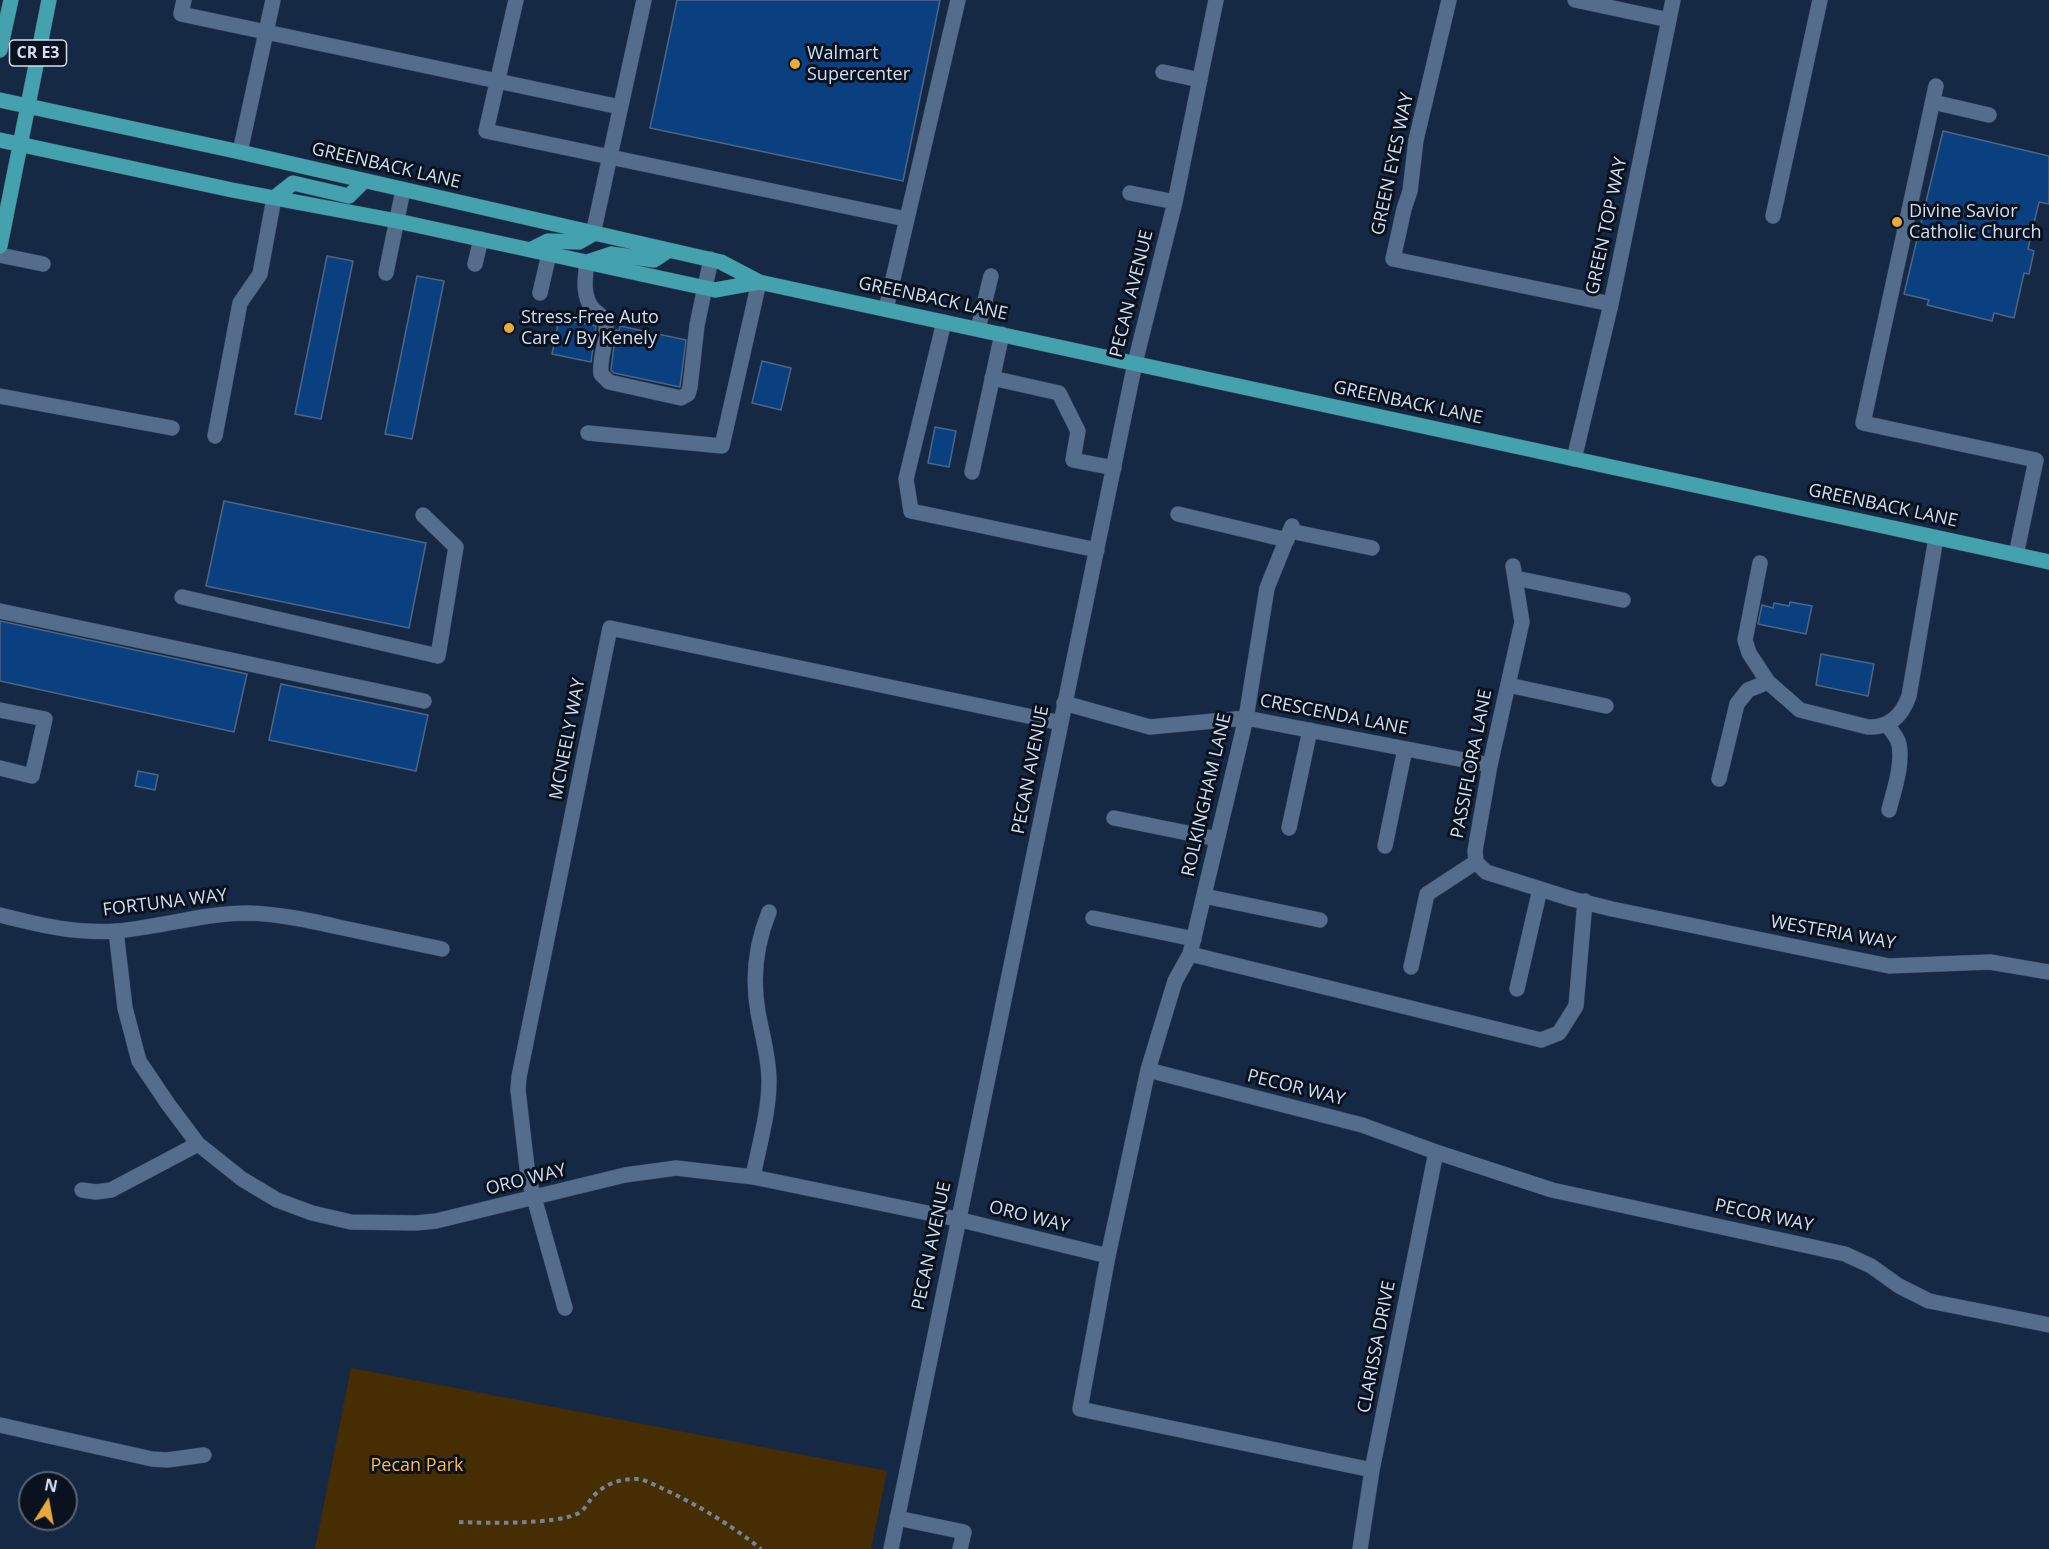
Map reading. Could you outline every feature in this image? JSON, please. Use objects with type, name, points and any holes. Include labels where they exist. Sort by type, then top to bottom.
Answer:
[{"type":"main road","name":"CR E3","points":[[0,50],[11,0]]},
{"type":"main road","name":"CR E3","points":[[0,246],[49,0]]},
{"type":"main road","name":"GREENBACK LANE","points":[[0,100],[711,259],[759,282],[2049,562]]},
{"type":"main road","name":"GREENBACK LANE","points":[[0,140],[274,198],[397,221],[715,290],[759,282]]},
{"type":"main road","points":[[274,198],[293,183],[349,196],[364,181]]},
{"type":"main road","points":[[530,250],[548,241],[579,242],[593,234]]},
{"type":"main road","points":[[587,262],[611,254],[654,260],[669,250]]},
{"type":"street","points":[[184,0],[181,14],[620,107]]},
{"type":"street","points":[[240,152],[273,0]]},
{"type":"street","points":[[516,0],[486,131],[906,219]]},
{"type":"street","points":[[593,234],[644,0]]},
{"type":"street","points":[[886,309],[958,0]]},
{"type":"street","name":"PECAN AVENUE","points":[[891,1549],[957,1219],[1135,363],[1175,202],[1216,0]]},
{"type":"street","name":"GREEN EYES WAY","points":[[1449,0],[1416,140],[1410,190],[1393,260],[1611,304]]},
{"type":"street","points":[[1575,0],[1669,20]]},
{"type":"street","name":"GREEN TOP WAY","points":[[1574,459],[1611,304],[1673,0]]},
{"type":"street","points":[[1773,216],[1820,0]]},
{"type":"street","points":[[1163,72],[1200,80]]},
{"type":"street","points":[[1936,86],[1863,423],[2037,460],[2016,555]]},
{"type":"street","points":[[1933,102],[1989,115]]},
{"type":"street","points":[[386,273],[403,190]]},
{"type":"street","points":[[1130,193],[1175,202]]},
{"type":"street","points":[[216,436],[240,303],[260,274],[274,198]]},
{"type":"street","points":[[476,264],[481,240]]},
{"type":"street","points":[[540,292],[549,254]]},
{"type":"street","points":[[0,255],[43,264]]},
{"type":"street","points":[[587,262],[585,282],[587,297],[593,309],[603,317],[607,327],[600,366],[601,374],[609,382],[681,398],[688,394],[690,387],[697,325],[711,259]]},
{"type":"street","points":[[978,329],[991,276]]},
{"type":"street","points":[[588,434],[722,446],[759,282]]},
{"type":"street","points":[[944,322],[906,479],[911,511],[1097,550]]},
{"type":"street","points":[[972,472],[1002,334]]},
{"type":"street","points":[[992,378],[1059,393],[1078,431],[1073,460],[1114,468]]},
{"type":"street","points":[[0,396],[172,428]]},
{"type":"street","points":[[1178,514],[1372,548]]},
{"type":"street","points":[[182,597],[438,656],[456,547],[423,515]]},
{"type":"street","name":"ROLKINGHAM LANE","points":[[1148,1070],[1175,981],[1192,946],[1246,718],[1267,588],[1290,532]]},
{"type":"street","points":[[1760,562],[1745,640],[1749,653],[1768,682],[1800,710],[1868,727],[1886,724],[1900,715],[1909,696],[1936,538]]},
{"type":"street","name":"PASSIFLORA LANE","points":[[1612,909],[1492,875],[1476,862],[1475,851],[1490,765],[1522,622],[1514,572],[1623,600]]},
{"type":"street","points":[[0,611],[424,701]]},
{"type":"street","name":"MCNEELY WAY","points":[[565,1308],[528,1176],[518,1104],[519,1077],[610,628],[1061,723]]},
{"type":"street","points":[[1719,779],[1737,704],[1748,690],[1768,682]]},
{"type":"street","points":[[1508,685],[1606,706]]},
{"type":"street","name":"CRESCENDA LANE","points":[[1064,703],[1150,727],[1246,718],[1490,765]]},
{"type":"street","points":[[0,710],[45,719],[32,776],[0,768]]},
{"type":"street","points":[[1886,724],[1899,744],[1897,776],[1889,810]]},
{"type":"street","points":[[1289,828],[1310,730]]},
{"type":"street","points":[[1384,846],[1405,749]]},
{"type":"street","points":[[1114,818],[1217,839]]},
{"type":"street","points":[[1411,967],[1427,894],[1476,862]]},
{"type":"street","points":[[1517,989],[1540,889]]},
{"type":"street","points":[[1204,896],[1320,920]]},
{"type":"street","points":[[1093,918],[1542,1040],[1559,1033],[1576,1006],[1585,901]]},
{"type":"street","name":"WESTERIA WAY","points":[[1612,909],[1889,966],[1990,962],[2049,972]]},
{"type":"street","points":[[753,1177],[767,1106],[769,1080],[765,1041],[756,1000],[755,973],[762,930],[769,912]]},
{"type":"street","name":"FORTUNA WAY","points":[[0,915],[50,928],[116,931],[184,919],[249,913],[298,918],[442,949]]},
{"type":"street","name":"ORO WAY","points":[[116,931],[125,1008],[139,1061],[168,1104],[198,1144],[242,1179],[278,1200],[312,1213],[351,1222],[436,1221],[646,1171],[676,1168],[753,1177],[957,1219],[1108,1256]]},
{"type":"street","points":[[1148,1070],[1108,1256],[1080,1409],[1372,1470]]},
{"type":"street","name":"PECOR WAY","points":[[1148,1070],[1362,1125],[1552,1190],[1845,1254],[1871,1266],[1899,1286],[1929,1301],[2049,1325]]},
{"type":"street","points":[[82,1190],[96,1192],[111,1190],[198,1144]]},
{"type":"street","name":"CLARISSA DRIVE","points":[[1360,1549],[1372,1470],[1436,1152]]},
{"type":"street","points":[[0,1425],[144,1458],[167,1460],[204,1455]]},
{"type":"street","points":[[897,1518],[964,1532],[960,1549]]},
{"type":"path","points":[[459,1522],[504,1523],[564,1518],[581,1512],[601,1487],[630,1479],[641,1479],[706,1510],[761,1549]]},
{"type":"green space","name":"Pecan Park","points":[[351,1368],[887,1471],[871,1549],[315,1549]]},
{"type":"building","name":"Walmart Supercenter","points":[[677,0],[940,0],[903,181],[650,128]]},
{"type":"building","points":[[1943,131],[2049,156],[2049,204],[2039,202],[2028,249],[2034,251],[2029,274],[2024,273],[2014,318],[1994,313],[1992,321],[1927,305],[1929,300],[1904,294]]},
{"type":"building","points":[[327,256],[353,261],[321,419],[295,414]]},
{"type":"building","points":[[417,276],[444,281],[412,439],[385,434]]},
{"type":"building","points":[[559,319],[596,326],[591,362],[552,354]]},
{"type":"building","points":[[620,326],[686,340],[680,387],[614,373],[611,370],[616,330],[619,331]]},
{"type":"building","points":[[762,361],[791,368],[781,410],[752,403]]},
{"type":"building","points":[[935,427],[956,431],[949,467],[928,463]]},
{"type":"building","points":[[224,501],[426,543],[409,628],[206,586]]},
{"type":"building","points":[[1790,602],[1812,606],[1806,634],[1758,624],[1762,605],[1773,608],[1774,603],[1789,606]]},
{"type":"building","points":[[0,621],[247,674],[234,732],[0,681]]},
{"type":"building","points":[[1821,654],[1874,664],[1868,696],[1816,685]]},
{"type":"building","points":[[281,684],[428,715],[416,771],[269,740]]},
{"type":"building","points":[[138,771],[158,775],[155,790],[135,786]]},
{"type":"place","name":"Walmart Supercenter","points":[[795,64]]},
{"type":"place","name":"Divine Savior Catholic Church","points":[[1897,222]]},
{"type":"place","name":"Stress-Free Auto Care / By Kenely","points":[[509,328]]}]
